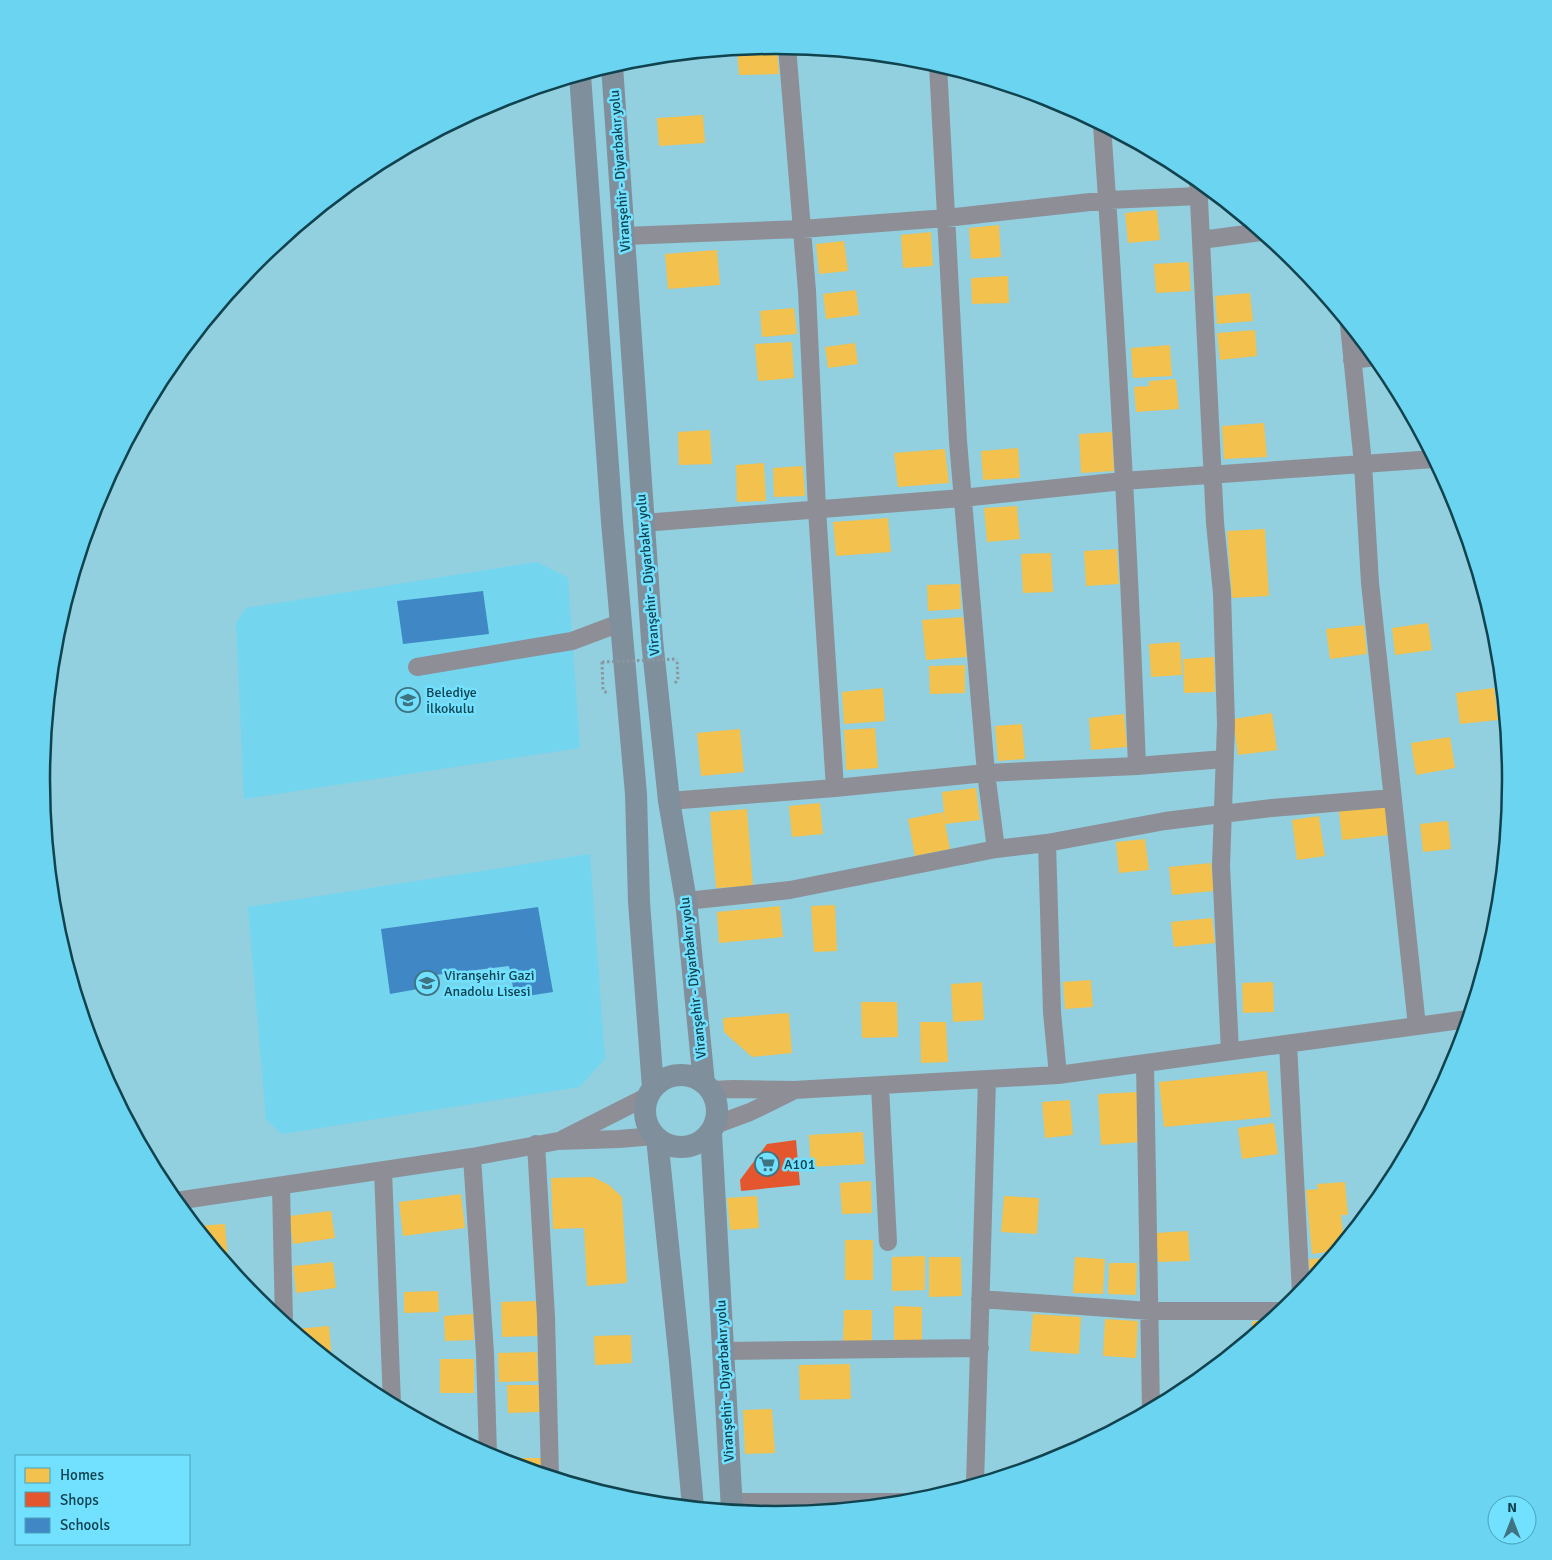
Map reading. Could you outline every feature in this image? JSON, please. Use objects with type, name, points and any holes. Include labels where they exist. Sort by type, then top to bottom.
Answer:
[{"type":"main road","name":"Viranşehir - Diyarbakır yolu","points":[[613,73],[652,640],[669,801],[686,901],[708,1086]]},
{"type":"main road","points":[[580,81],[620,623],[636,794],[639,902],[651,1092]]},
{"type":"main road","points":[[683,1075],[694,1077],[708,1086],[718,1107],[713,1129],[704,1140],[685,1148],[675,1148],[655,1137],[648,1127],[645,1117],[645,1106],[651,1092],[662,1081],[672,1076],[683,1075]]},
{"type":"main road","name":"Viranşehir - Diyarbakır yolu","points":[[713,1129],[731,1504]]},
{"type":"main road","points":[[655,1137],[679,1353],[693,1501]]},
{"type":"street","points":[[788,54],[807,291],[817,509],[835,788]]},
{"type":"street","points":[[938,73],[962,498],[986,773],[996,849]]},
{"type":"street","points":[[1103,132],[1131,615],[1137,766]]},
{"type":"street","points":[[624,236],[802,229],[946,218],[1196,188]]},
{"type":"street","points":[[1198,190],[1212,474],[1222,593],[1226,724],[1221,866],[1230,1051]]},
{"type":"street","points":[[1201,240],[1254,233]]},
{"type":"street","points":[[1350,335],[1363,464],[1370,583],[1417,1026]]},
{"type":"street","points":[[1352,360],[1366,358]]},
{"type":"street","points":[[643,523],[962,498],[1123,481],[1427,459]]},
{"type":"street","points":[[417,667],[572,640],[620,623]]},
{"type":"street","points":[[669,801],[835,788],[986,773],[1137,766],[1224,759]]},
{"type":"street","points":[[686,901],[790,890],[996,849],[1047,843],[1165,821],[1223,813],[1393,798]]},
{"type":"street","points":[[1047,843],[1052,1012],[1058,1075]]},
{"type":"street","points":[[708,1086],[733,1089],[794,1090],[1058,1075],[1461,1020]]},
{"type":"street","points":[[1288,1044],[1300,1281]]},
{"type":"street","points":[[1145,1063],[1151,1402]]},
{"type":"street","points":[[975,1478],[987,1080]]},
{"type":"street","points":[[880,1086],[888,1242]]},
{"type":"street","points":[[713,1129],[794,1090]]},
{"type":"street","points":[[558,1141],[651,1092]]},
{"type":"street","points":[[184,1200],[472,1157],[558,1141],[619,1140],[655,1137]]},
{"type":"street","points":[[536,1144],[546,1317],[550,1469]]},
{"type":"street","points":[[472,1157],[485,1353],[488,1446]]},
{"type":"street","points":[[383,1170],[392,1396]]},
{"type":"street","points":[[280,1186],[284,1313]]},
{"type":"street","points":[[980,1299],[1150,1311],[1270,1311]]},
{"type":"street","points":[[723,1351],[980,1348]]},
{"type":"street","points":[[760,1505],[824,1504]]},
{"type":"path","points":[[611,696],[603,690],[602,662],[677,658],[678,680],[673,685]]},
{"type":"shaded area","name":"Belediye İlkokulu","points":[[537,562],[568,578],[580,748],[244,799],[236,623],[246,608]]},
{"type":"shaded area","name":"Viranşehir Gazi Anadolu Lisesi","points":[[590,854],[605,1059],[579,1087],[282,1134],[266,1120],[248,907]]},
{"type":"building: Homes","points":[[777,54],[779,74],[739,75],[737,56]]},
{"type":"building: Homes","points":[[703,115],[705,143],[659,146],[657,118]]},
{"type":"building: Homes","points":[[1157,210],[1160,240],[1128,243],[1125,213]]},
{"type":"building: Homes","points":[[999,225],[1001,257],[971,259],[969,228]]},
{"type":"building: Homes","points":[[931,232],[933,266],[903,268],[901,235]]},
{"type":"building: Homes","points":[[844,241],[848,271],[819,274],[816,244]]},
{"type":"building: Homes","points":[[717,250],[720,285],[668,289],[665,254]]},
{"type":"building: Homes","points":[[1189,262],[1191,291],[1156,293],[1154,264]]},
{"type":"building: Homes","points":[[1008,276],[1009,303],[972,304],[971,278]]},
{"type":"building: Homes","points":[[856,290],[859,315],[826,319],[823,294]]},
{"type":"building: Homes","points":[[1250,293],[1253,321],[1217,324],[1215,296]]},
{"type":"building: Homes","points":[[794,308],[797,334],[762,337],[760,311]]},
{"type":"building: Homes","points":[[1255,330],[1257,356],[1220,360],[1217,333]]},
{"type":"building: Homes","points":[[792,342],[794,378],[758,381],[755,344]]},
{"type":"building: Homes","points":[[855,343],[858,364],[828,368],[825,347]]},
{"type":"building: Homes","points":[[1170,345],[1172,376],[1133,378],[1131,348]]},
{"type":"building: Homes","points":[[1176,379],[1179,409],[1136,412],[1134,387],[1149,386],[1149,381]]},
{"type":"building: Homes","points":[[1264,423],[1267,457],[1224,459],[1222,426]]},
{"type":"building: Homes","points":[[710,430],[712,464],[679,465],[678,432]]},
{"type":"building: Homes","points":[[1112,432],[1114,471],[1081,473],[1079,434]]},
{"type":"building: Homes","points":[[1018,448],[1020,478],[983,480],[981,451]]},
{"type":"building: Homes","points":[[945,449],[949,483],[898,487],[894,453]]},
{"type":"building: Homes","points":[[764,463],[766,501],[737,502],[736,465]]},
{"type":"building: Homes","points":[[803,466],[805,496],[774,497],[773,468]]},
{"type":"building: Homes","points":[[1017,506],[1020,539],[987,542],[984,508]]},
{"type":"building: Homes","points":[[888,518],[891,552],[836,556],[833,522]]},
{"type":"building: Homes","points":[[1265,529],[1269,596],[1232,598],[1227,531]]},
{"type":"building: Homes","points":[[1117,549],[1119,584],[1086,586],[1084,551]]},
{"type":"building: Homes","points":[[1051,553],[1053,592],[1023,593],[1021,554]]},
{"type":"building: Homes","points":[[960,584],[961,609],[928,611],[927,585]]},
{"type":"building: Homes","points":[[963,617],[967,657],[926,660],[922,620]]},
{"type":"building: Homes","points":[[1428,623],[1432,650],[1395,655],[1392,628]]},
{"type":"building: Homes","points":[[1364,625],[1367,654],[1330,659],[1326,629]]},
{"type":"building: Homes","points":[[1180,642],[1182,675],[1151,677],[1149,644]]},
{"type":"building: Homes","points":[[1214,657],[1215,692],[1184,693],[1183,659]]},
{"type":"building: Homes","points":[[965,665],[965,693],[930,694],[929,666]]},
{"type":"building: Homes","points":[[883,688],[885,721],[844,724],[842,692]]},
{"type":"building: Homes","points":[[1494,688],[1498,720],[1460,724],[1456,693]]},
{"type":"building: Homes","points":[[1272,713],[1277,750],[1238,755],[1233,719]]},
{"type":"building: Homes","points":[[1124,714],[1127,747],[1091,750],[1089,718]]},
{"type":"building: Homes","points":[[1022,724],[1025,759],[998,761],[995,726]]},
{"type":"building: Homes","points":[[875,728],[878,768],[846,770],[844,730]]},
{"type":"building: Homes","points":[[740,729],[744,772],[701,776],[697,733]]},
{"type":"building: Homes","points":[[1450,737],[1455,768],[1416,775],[1411,743]]},
{"type":"building: Homes","points":[[976,788],[980,820],[945,824],[942,792]]},
{"type":"building: Homes","points":[[820,803],[823,834],[792,837],[789,806]]},
{"type":"building: Homes","points":[[1387,806],[1390,835],[1342,840],[1339,811]]},
{"type":"building: Homes","points":[[747,809],[753,886],[716,888],[710,812]]},
{"type":"building: Homes","points":[[943,812],[950,849],[915,856],[908,819]]},
{"type":"building: Homes","points":[[1319,816],[1325,856],[1297,860],[1292,820]]},
{"type":"building: Homes","points":[[1448,821],[1451,849],[1423,852],[1420,824]]},
{"type":"building: Homes","points":[[1145,839],[1149,870],[1119,873],[1116,842]]},
{"type":"building: Homes","points":[[1211,863],[1214,891],[1172,895],[1169,867]]},
{"type":"building: Homes","points":[[835,905],[837,951],[814,952],[811,906]]},
{"type":"building: Homes","points":[[780,906],[783,937],[719,943],[717,912]]},
{"type":"building: Homes","points":[[1212,918],[1215,943],[1174,947],[1171,922]]},
{"type":"building: Homes","points":[[1091,980],[1093,1007],[1065,1009],[1063,982]]},
{"type":"building: Homes","points":[[982,982],[984,1020],[953,1022],[951,984]]},
{"type":"building: Homes","points":[[1273,982],[1274,1012],[1243,1013],[1242,983]]},
{"type":"building: Homes","points":[[861,1002],[897,1002],[898,1037],[862,1038]]},
{"type":"building: Homes","points":[[789,1013],[792,1053],[752,1057],[724,1032],[723,1018]]},
{"type":"building: Homes","points":[[920,1022],[946,1022],[948,1062],[921,1063]]},
{"type":"building: Homes","points":[[1267,1071],[1271,1117],[1164,1127],[1159,1082]]},
{"type":"building: Homes","points":[[1137,1092],[1140,1142],[1101,1145],[1098,1094]]},
{"type":"building: Homes","points":[[1070,1100],[1073,1135],[1045,1138],[1042,1102]]},
{"type":"building: Homes","points":[[1274,1123],[1278,1154],[1242,1159],[1238,1128]]},
{"type":"building: Homes","points":[[863,1132],[865,1164],[811,1167],[809,1135]]},
{"type":"building: Homes","points":[[593,1177],[609,1185],[622,1197],[627,1283],[587,1286],[584,1228],[553,1229],[551,1178]]},
{"type":"building: Homes","points":[[871,1181],[872,1213],[842,1214],[840,1183]]},
{"type":"building: Homes","points":[[1345,1182],[1348,1215],[1341,1215],[1343,1233],[1328,1252],[1312,1254],[1306,1190],[1318,1189],[1317,1184]]},
{"type":"building: Homes","points":[[461,1194],[465,1228],[403,1236],[399,1202]]},
{"type":"building: Homes","points":[[757,1196],[759,1228],[730,1230],[727,1198]]},
{"type":"building: Homes","points":[[1004,1196],[1039,1198],[1037,1234],[1001,1232]]},
{"type":"building: Homes","points":[[331,1211],[335,1238],[293,1244],[289,1216]]},
{"type":"building: Homes","points":[[225,1224],[228,1256],[203,1226]]},
{"type":"building: Homes","points":[[1188,1231],[1190,1261],[1158,1262],[1156,1233]]},
{"type":"building: Homes","points":[[845,1240],[873,1240],[873,1280],[845,1280]]},
{"type":"building: Homes","points":[[925,1256],[925,1290],[892,1291],[892,1257]]},
{"type":"building: Homes","points":[[929,1257],[961,1257],[962,1296],[929,1297]]},
{"type":"building: Homes","points":[[1075,1257],[1105,1259],[1103,1294],[1073,1293]]},
{"type":"building: Homes","points":[[1323,1258],[1310,1272],[1309,1259]]},
{"type":"building: Homes","points":[[333,1262],[336,1288],[296,1293],[293,1266]]},
{"type":"building: Homes","points":[[1109,1263],[1137,1263],[1136,1295],[1108,1294]]},
{"type":"building: Homes","points":[[438,1291],[439,1312],[404,1313],[404,1292]]},
{"type":"building: Homes","points":[[538,1301],[539,1336],[502,1337],[501,1302]]},
{"type":"building: Homes","points":[[894,1306],[922,1307],[922,1340],[894,1340]]},
{"type":"building: Homes","points":[[844,1310],[872,1310],[872,1342],[843,1342]]},
{"type":"building: Homes","points":[[473,1314],[474,1340],[445,1341],[444,1316]]},
{"type":"building: Homes","points":[[1033,1314],[1081,1317],[1079,1354],[1030,1351]]},
{"type":"building: Homes","points":[[1105,1319],[1138,1321],[1136,1358],[1103,1356]]},
{"type":"building: Homes","points":[[1252,1321],[1260,1321],[1255,1326],[1252,1328]]},
{"type":"building: Homes","points":[[329,1326],[331,1354],[300,1329]]},
{"type":"building: Homes","points":[[631,1335],[632,1363],[595,1365],[594,1336]]},
{"type":"building: Homes","points":[[537,1352],[538,1381],[499,1382],[498,1353]]},
{"type":"building: Homes","points":[[440,1359],[474,1359],[474,1393],[440,1393]]},
{"type":"building: Homes","points":[[850,1364],[851,1399],[800,1400],[799,1365]]},
{"type":"building: Homes","points":[[507,1385],[539,1385],[540,1412],[508,1413]]},
{"type":"building: Homes","points":[[772,1409],[775,1453],[745,1454],[743,1410]]},
{"type":"building: Homes","points":[[518,1458],[543,1458],[543,1467]]},
{"type":"building: Shops","points":[[796,1140],[800,1185],[741,1191],[740,1180],[767,1144]]},
{"type":"building: Schools","points":[[483,591],[489,634],[403,644],[397,601]]},
{"type":"building: Schools","points":[[538,907],[553,992],[515,998],[509,966],[418,977],[418,989],[390,994],[381,929]]},
{"type":"place","name":"Belediye İlkokulu","points":[[408,700]]},
{"type":"place","name":"Viranşehir Gazi Anadolu Lisesi","points":[[427,983]]},
{"type":"place","name":"A101","points":[[767,1164]]}]
